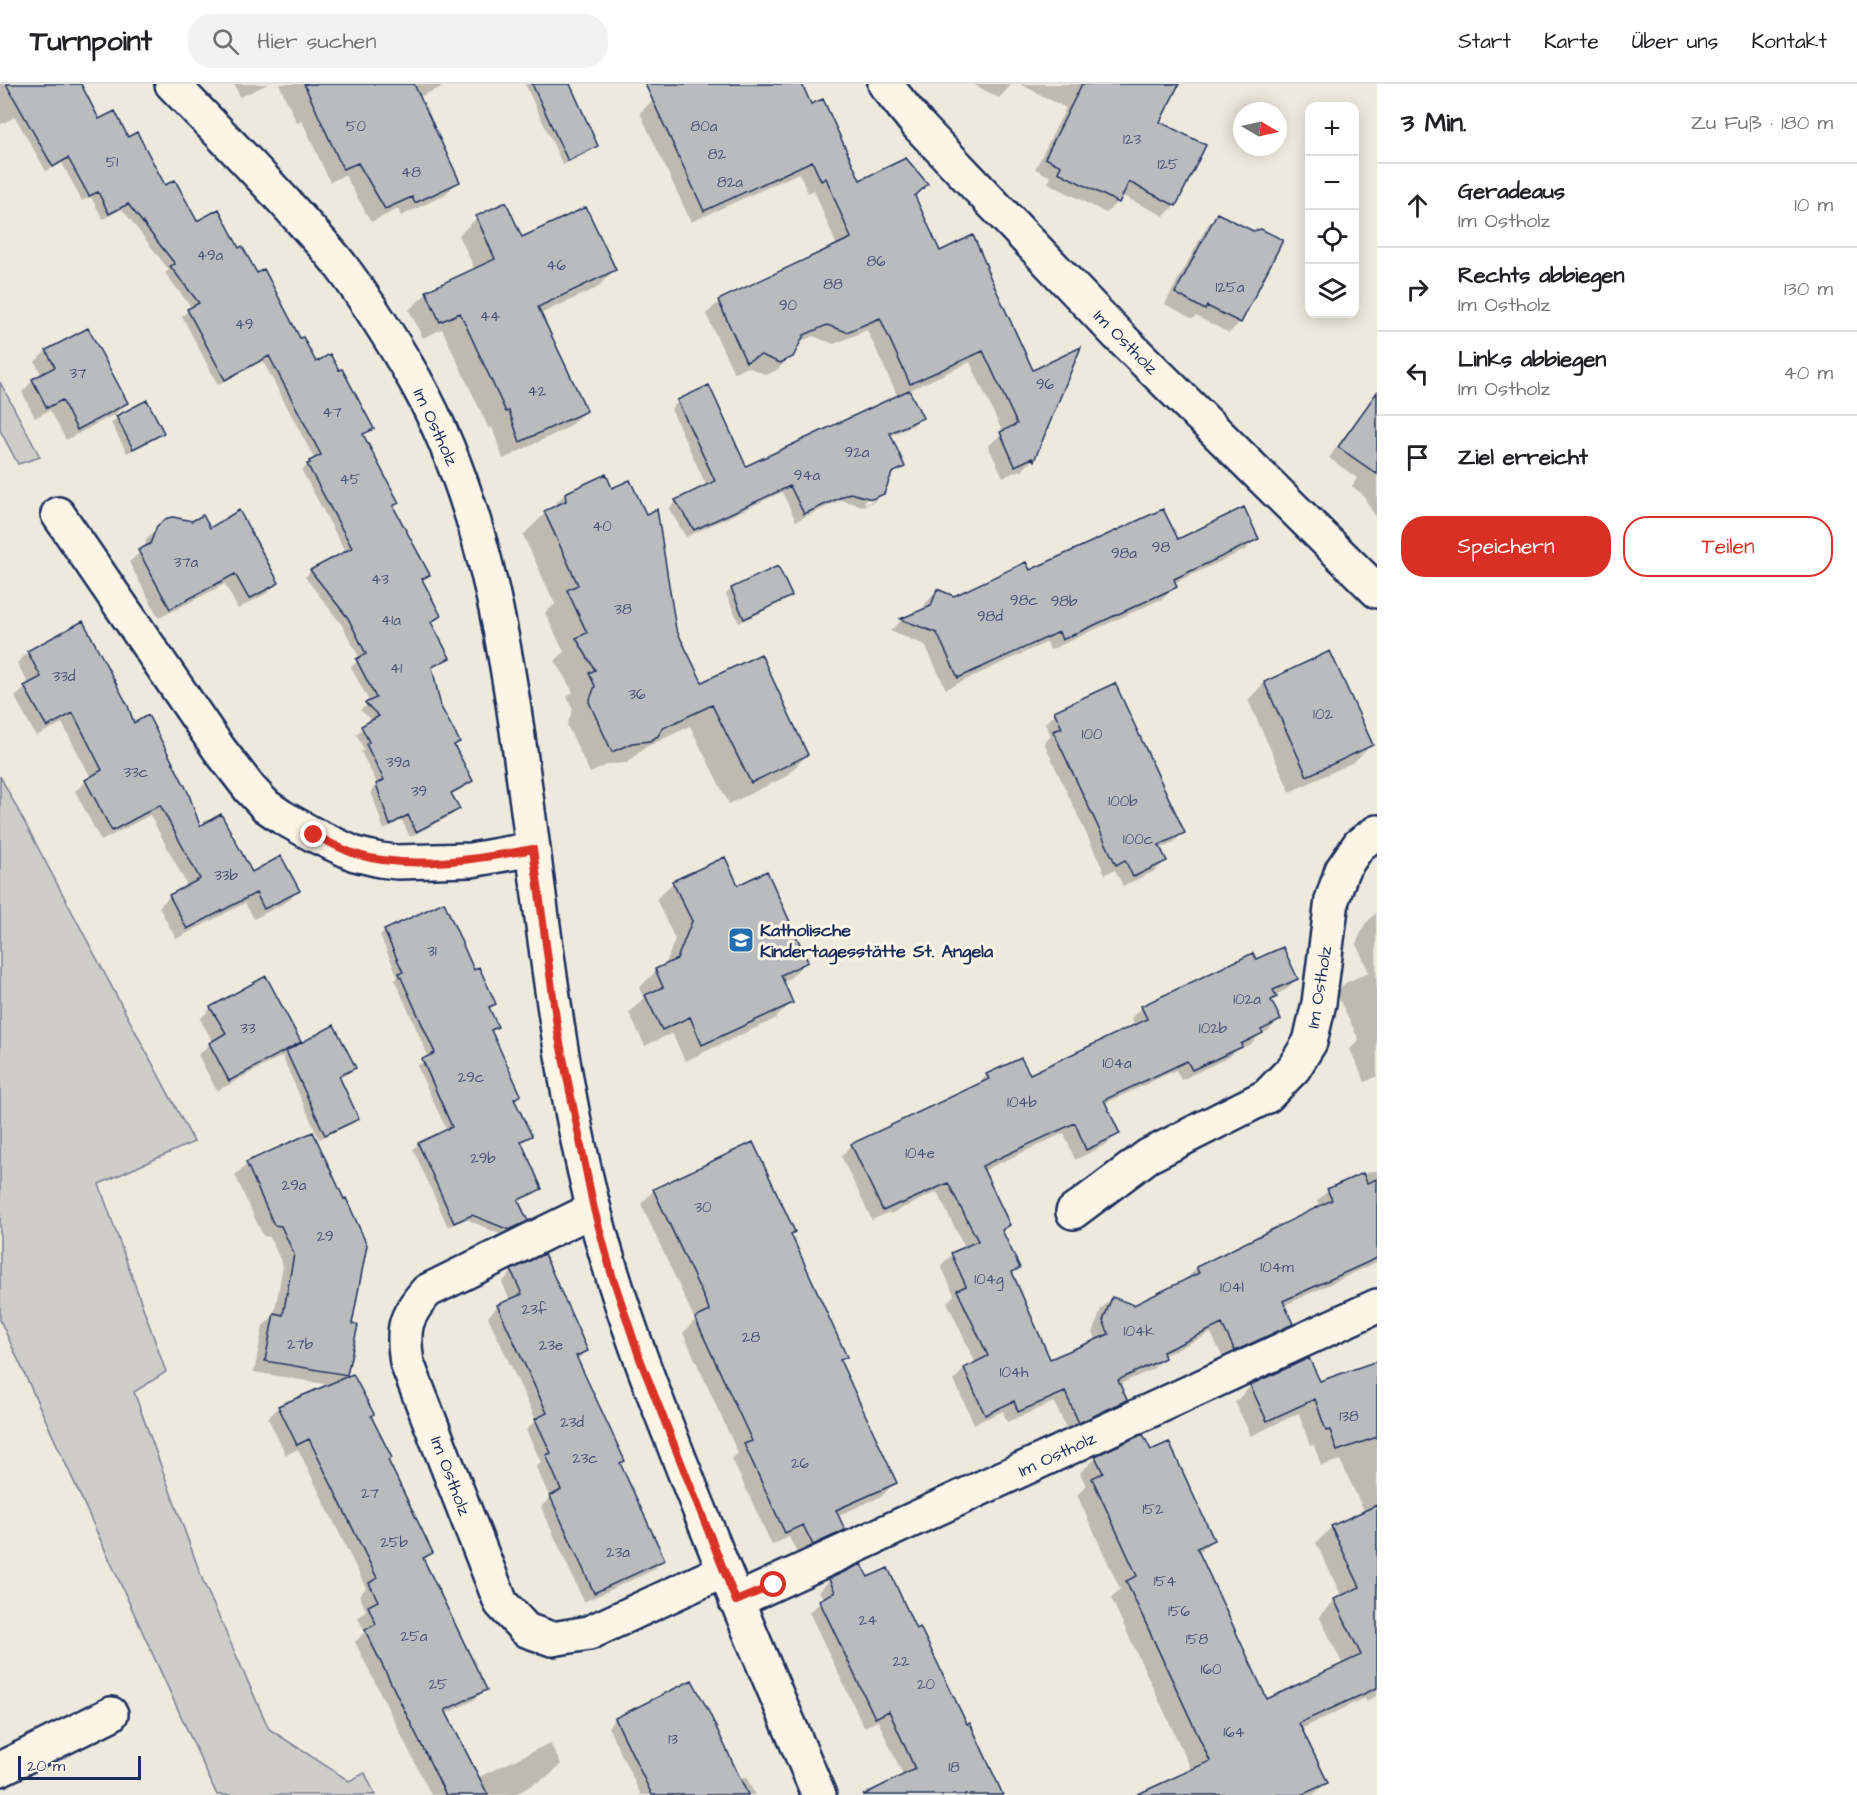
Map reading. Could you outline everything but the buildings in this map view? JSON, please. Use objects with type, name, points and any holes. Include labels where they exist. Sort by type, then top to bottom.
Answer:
[{"type":"street","name":"Im Ostholz","points":[[172,84],[256,171],[341,266],[417,384],[441,433],[460,480],[493,593],[510,676],[558,1033],[594,1209],[611,1272],[640,1359],[723,1572],[819,1795]]},
{"type":"street","name":"Im Ostholz","points":[[885,84],[918,125],[1118,335],[1377,591]]},
{"type":"street","points":[[58,514],[219,749],[250,789],[266,806],[282,818],[355,854],[380,860],[397,862],[471,860],[533,849]]},
{"type":"street","name":"Im Ostholz","points":[[1073,1212],[1148,1156],[1267,1096],[1294,1068],[1310,1042],[1319,1003],[1332,900],[1342,870],[1359,846],[1377,832]]},
{"type":"street","name":"Im Ostholz","points":[[594,1209],[427,1291],[415,1304],[408,1317],[403,1338],[407,1363],[501,1603],[526,1630],[552,1639],[589,1633],[723,1572]]},
{"type":"street","name":"Im Ostholz","points":[[736,1601],[1377,1306]]},
{"type":"street","points":[[0,1769],[111,1714]]},
{"type":"shaded area","points":[[0,382],[40,457],[18,464],[0,430]]},
{"type":"shaded area","points":[[0,776],[194,1142],[99,1184],[166,1372],[134,1392],[203,1581],[269,1729],[349,1781],[365,1773],[375,1795],[217,1795],[0,1320]]},
{"type":"place","name":"Katholische Kindertagesstätte St. Angela","points":[[741,940]]},
{"type":"route","points":[[314,835],[355,854],[397,862],[471,860],[533,849],[558,1033],[581,1152],[611,1272],[640,1359],[736,1601],[774,1585]]}]
